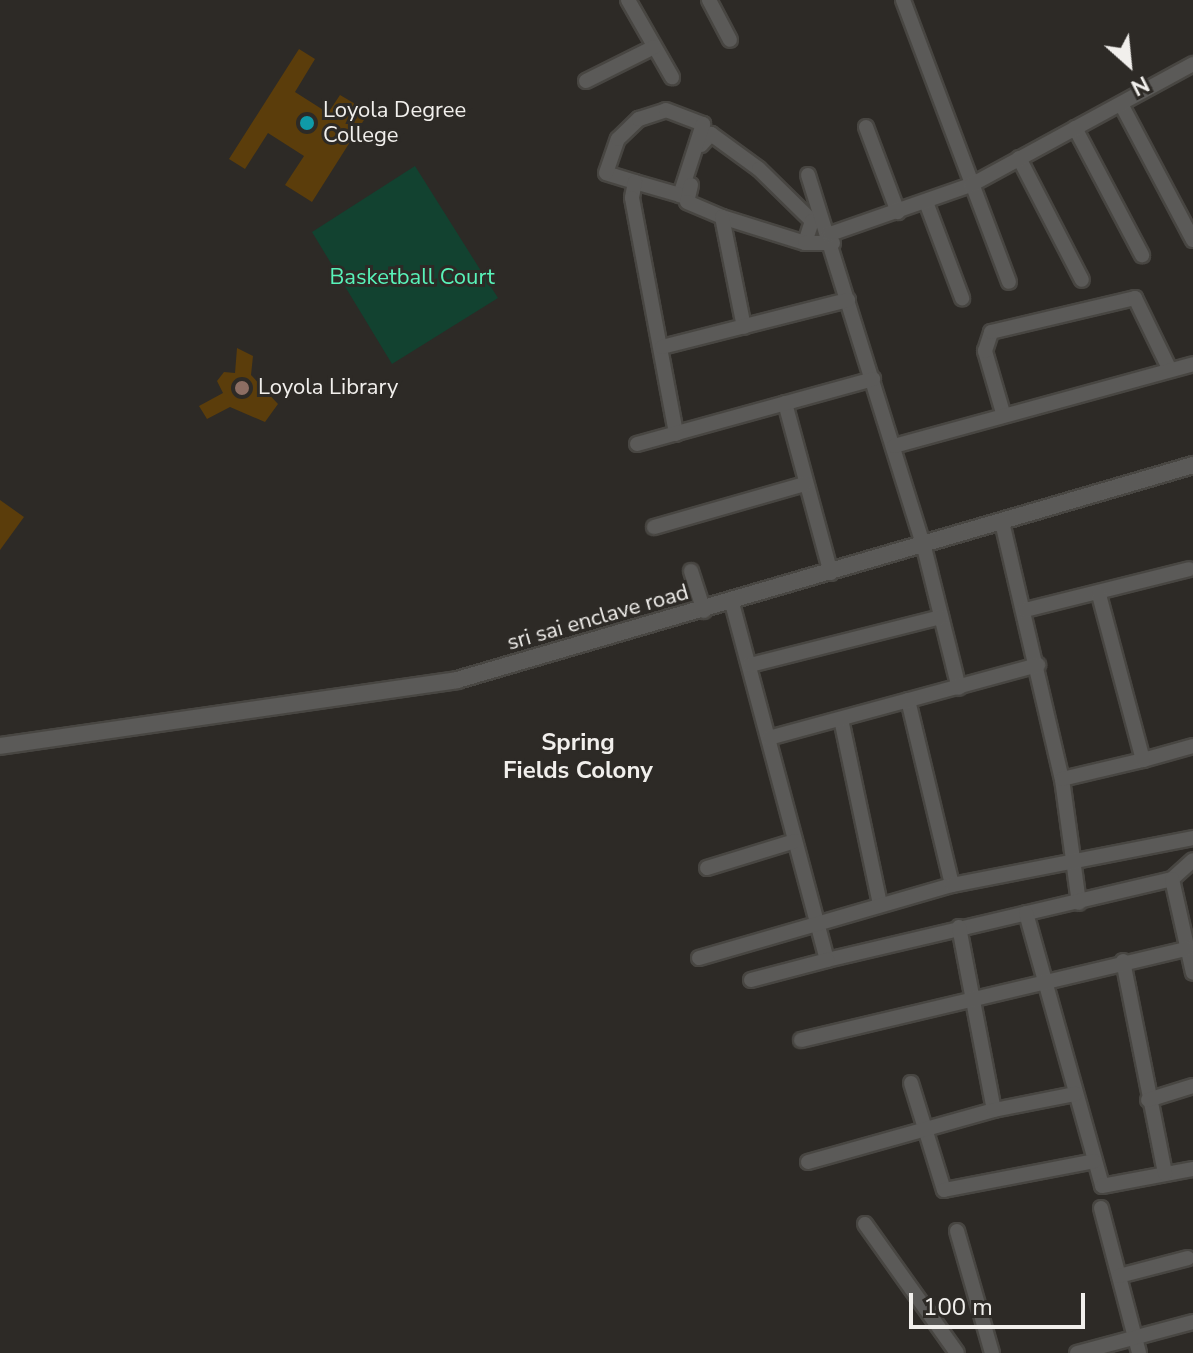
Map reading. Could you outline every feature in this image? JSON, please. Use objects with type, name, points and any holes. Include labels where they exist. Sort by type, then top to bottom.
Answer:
[{"type":"street","points":[[628,0],[672,77]]},
{"type":"street","points":[[709,0],[730,40]]},
{"type":"street","points":[[903,0],[1009,282]]},
{"type":"street","points":[[586,81],[654,47]]},
{"type":"street","points":[[805,243],[812,221],[759,169],[707,133],[687,202],[722,217],[805,243],[832,239],[971,185],[1193,64]]},
{"type":"street","points":[[1121,104],[1193,240]]},
{"type":"street","points":[[666,110],[703,124],[680,195],[635,182],[606,173],[618,139],[639,119],[666,110]]},
{"type":"street","points":[[866,127],[898,212]]},
{"type":"street","points":[[1075,128],[1142,255]]},
{"type":"street","points":[[1019,158],[1082,280]]},
{"type":"street","points":[[808,175],[832,239],[924,547],[959,688]]},
{"type":"street","points":[[635,182],[632,198],[676,434]]},
{"type":"street","points":[[926,202],[962,298]]},
{"type":"street","points":[[722,217],[744,327]]},
{"type":"street","points":[[1003,413],[985,351],[991,332],[1135,298],[1169,368]]},
{"type":"street","points":[[662,347],[848,300]]},
{"type":"street","points":[[894,446],[1003,413],[1193,364]]},
{"type":"street","points":[[637,444],[873,379]]},
{"type":"street","points":[[785,403],[831,573]]},
{"type":"street","name":"sri sai enclave road","points":[[0,746],[457,680],[924,547],[1193,465]]},
{"type":"street","points":[[654,527],[805,484]]},
{"type":"street","points":[[1002,522],[1038,665],[1062,779],[1079,903]]},
{"type":"street","points":[[1025,610],[1099,595],[1189,569]]},
{"type":"street","points":[[691,571],[704,611]]},
{"type":"street","points":[[1099,595],[1143,760]]},
{"type":"street","points":[[732,603],[827,960]]},
{"type":"street","points":[[750,665],[941,617]]},
{"type":"street","points":[[769,738],[1038,665]]},
{"type":"street","points":[[908,700],[952,885]]},
{"type":"street","points":[[841,719],[880,904]]},
{"type":"street","points":[[1062,779],[1193,746]]},
{"type":"street","points":[[699,958],[815,920],[952,885],[1074,858],[1193,838]]},
{"type":"street","points":[[707,868],[795,841]]},
{"type":"street","points":[[751,980],[959,927],[1079,903],[1172,879],[1193,860]]},
{"type":"street","points":[[1172,879],[1193,973]]},
{"type":"street","points":[[1026,913],[1102,1186],[1193,1169]]},
{"type":"street","points":[[959,927],[977,998],[994,1110]]},
{"type":"street","points":[[801,1040],[1123,961],[1187,949]]},
{"type":"street","points":[[1123,961],[1165,1174]]},
{"type":"street","points":[[911,1083],[937,1183],[950,1192],[1094,1161]]},
{"type":"street","points":[[1148,1100],[1193,1086]]},
{"type":"street","points":[[808,1162],[994,1110],[1075,1094]]},
{"type":"street","points":[[1101,1208],[1139,1353]]},
{"type":"street","points":[[865,1224],[957,1353]]},
{"type":"street","points":[[957,1231],[992,1353]]},
{"type":"street","points":[[1119,1276],[1188,1258]]},
{"type":"street","points":[[1077,1353],[1193,1322]]},
{"type":"green space","name":"Basketball Court","points":[[415,166],[498,298],[392,364],[312,232]]},
{"type":"building","name":"Loyola Degree College","points":[[299,49],[315,59],[295,92],[328,113],[340,95],[369,112],[312,202],[285,185],[304,156],[268,133],[245,169],[229,159]]},
{"type":"building","name":"Loyola Library","points":[[237,348],[253,356],[251,375],[278,404],[265,422],[230,407],[207,419],[199,406],[223,393],[217,381],[224,372],[235,373]]},
{"type":"building","points":[[0,500],[24,517],[0,550]]},
{"type":"place","name":"Loyola Degree College","points":[[307,123]]},
{"type":"place","name":"Loyola Library","points":[[242,388]]},
{"type":"district","name":"Spring Fields Colony","points":[[578,757]]}]
